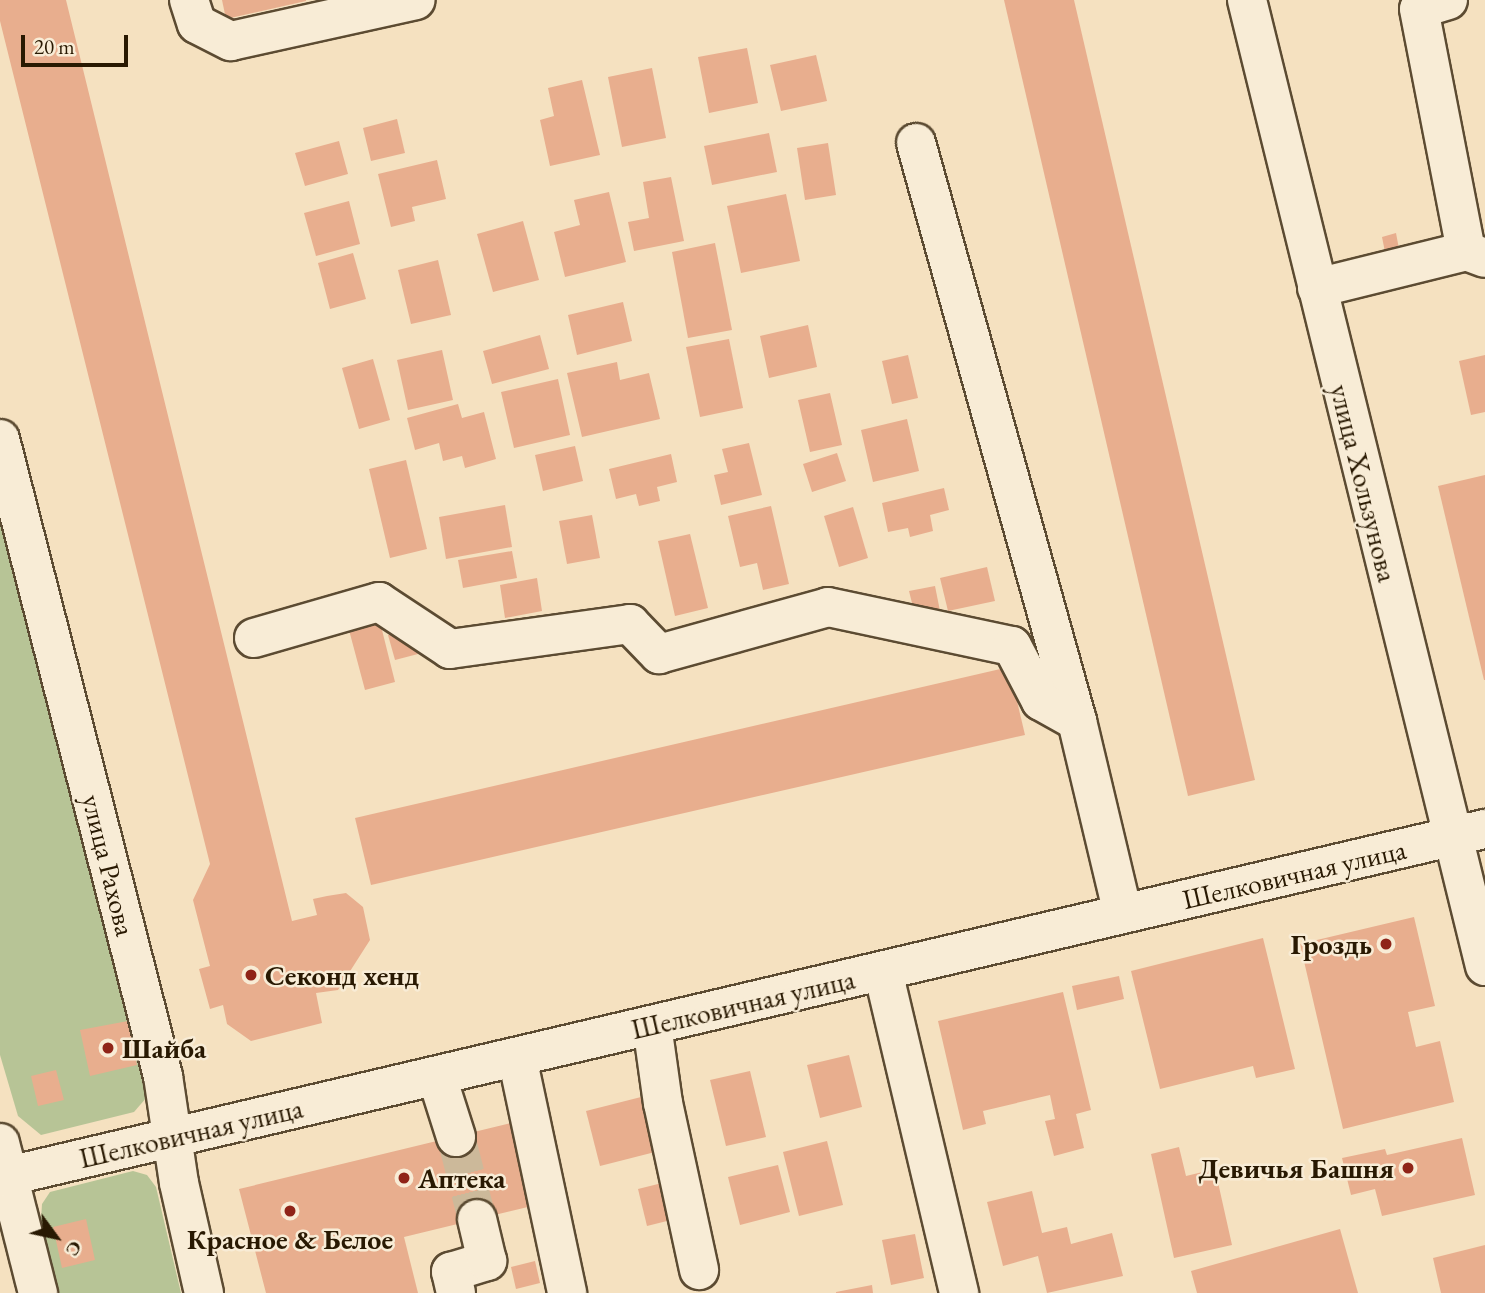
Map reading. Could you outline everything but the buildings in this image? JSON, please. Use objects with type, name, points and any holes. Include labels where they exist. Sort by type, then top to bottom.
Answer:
[{"type":"street","points":[[189,0],[197,24],[231,41],[416,0]]},
{"type":"street","name":"улица Хользунова","points":[[1247,0],[1317,288],[1469,833],[1485,966]]},
{"type":"street","points":[[1317,288],[1475,255],[1419,9],[1448,0]]},
{"type":"street","points":[[916,143],[1077,721],[1123,914]]},
{"type":"street","name":"улица Рахова","points":[[0,439],[163,1076],[172,1137],[204,1293]]},
{"type":"street","points":[[254,638],[379,602],[450,649],[630,624],[659,654],[828,607],[1012,646],[1041,701],[1077,721]]},
{"type":"street","name":"Шелковичная улица","points":[[3,1165],[172,1137],[437,1077],[1469,833]]},
{"type":"street","points":[[883,971],[959,1293]]},
{"type":"street","points":[[652,1025],[663,1103],[699,1270]]},
{"type":"street","points":[[517,1056],[567,1293]]},
{"type":"street","points":[[437,1077],[456,1137]]},
{"type":"street","points":[[3,1165],[38,1293]]},
{"type":"street","points":[[456,1293],[451,1272],[487,1261],[477,1219]]},
{"type":"green space","points":[[0,510],[147,1097],[134,1112],[41,1135],[18,1116],[0,1055]]},
{"type":"green space","points":[[133,1171],[147,1175],[156,1187],[181,1293],[59,1293],[41,1220],[42,1204],[50,1192]]},
{"type":"tunnel","points":[[456,1137],[477,1219]]},
{"type":"place","name":"Гроздь","points":[[1386,944]]},
{"type":"place","name":"Секонд хенд","points":[[251,975]]},
{"type":"place","name":"Шайба","points":[[108,1048]]},
{"type":"place","name":"Девичья Башня","points":[[1408,1168]]},
{"type":"place","name":"Аптека","points":[[404,1178]]},
{"type":"place","name":"Красное & Белое","points":[[290,1211]]}]
